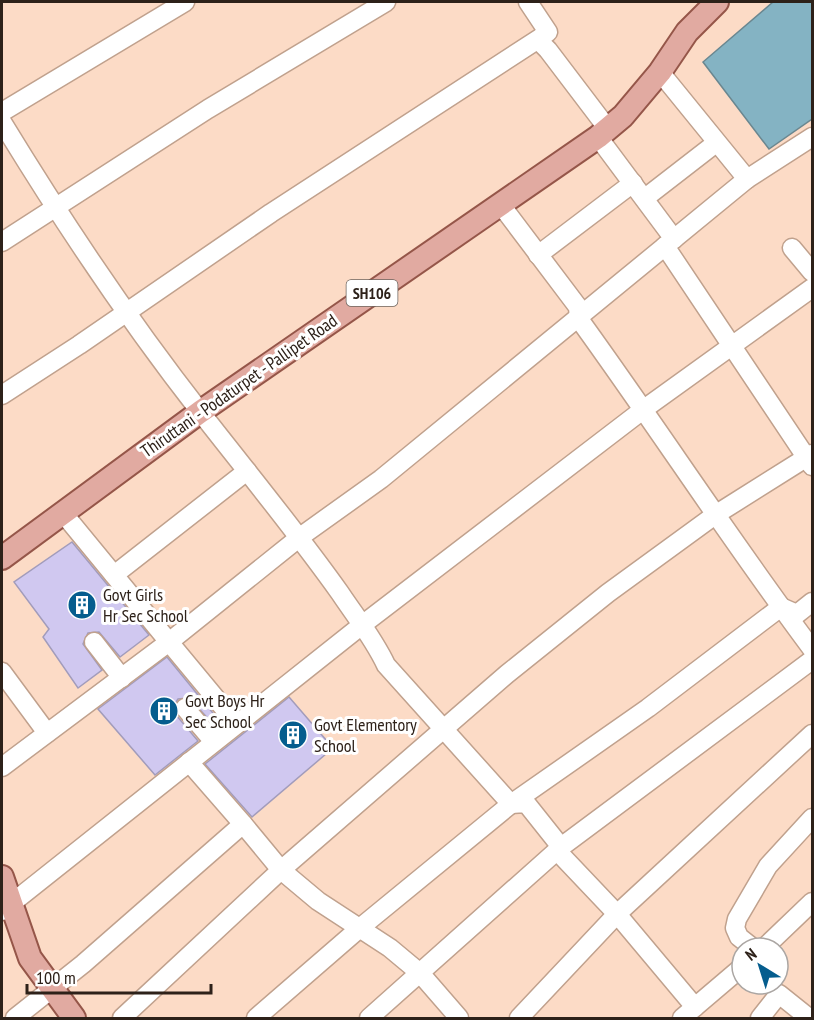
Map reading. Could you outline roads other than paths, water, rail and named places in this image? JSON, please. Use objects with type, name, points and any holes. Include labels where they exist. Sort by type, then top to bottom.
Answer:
[{"type":"main road","name":"Thiruttani - Podaturpet - Pallipet Road","points":[[2,558],[200,412],[603,133],[622,116],[660,72],[687,32],[710,4]]},
{"type":"main road","points":[[2,877],[6,908],[30,958],[74,1018]]},
{"type":"street","points":[[2,112],[185,2]]},
{"type":"street","points":[[2,242],[208,109],[386,2]]},
{"type":"street","points":[[2,395],[271,213],[538,40],[548,32],[528,2]]},
{"type":"street","points":[[122,1018],[280,870],[507,674],[608,593],[715,515],[811,459],[735,353],[734,346],[669,242],[645,198],[633,183],[549,50],[538,40]]},
{"type":"street","points":[[660,72],[747,179]]},
{"type":"street","points":[[2,122],[55,209],[126,312],[200,412],[300,537],[377,645],[386,665],[512,804]]},
{"type":"street","points":[[2,767],[169,642],[300,537],[381,480],[747,179],[813,137]]},
{"type":"street","points":[[645,198],[716,142]]},
{"type":"street","points":[[538,255],[633,183]]},
{"type":"street","points":[[501,205],[578,307],[579,319],[644,409],[715,515],[813,650]]},
{"type":"street","points":[[792,248],[813,272]]},
{"type":"street","points":[[6,908],[362,625],[644,409],[813,288]]},
{"type":"street","points":[[114,575],[247,471]]},
{"type":"street","points":[[63,513],[237,724]]},
{"type":"street","points":[[781,608],[797,614],[813,602]]},
{"type":"street","points":[[256,1018],[361,927],[512,804],[648,708],[781,608]]},
{"type":"street","points":[[94,642],[122,678]]},
{"type":"street","points":[[369,1018],[561,847],[813,660]]},
{"type":"street","points":[[2,672],[47,733]]},
{"type":"street","points":[[185,708],[214,742]]},
{"type":"street","points":[[519,1018],[617,914],[813,734]]},
{"type":"street","points":[[189,762],[280,870],[318,901],[361,927],[420,973],[459,1018]]},
{"type":"street","points":[[512,804],[526,803],[561,847],[561,855],[617,914],[689,1013],[730,977]]},
{"type":"street","points":[[739,936],[735,928],[737,919],[768,866],[813,818]]},
{"type":"street","points":[[15,1018],[91,957],[243,824]]},
{"type":"street","points":[[777,936],[813,902]]},
{"type":"street","points":[[760,1018],[771,996]]},
{"type":"street","points":[[782,996],[808,1018]]},
{"type":"water","points":[[773,2],[812,2],[812,119],[769,149],[703,62]]},
{"type":"place","name":"Govt Girls Hr Sec School","points":[[82,605]]},
{"type":"place","name":"Govt Boys Hr Sec School","points":[[164,711]]},
{"type":"place","name":"Govt Elementory School","points":[[293,735]]}]
